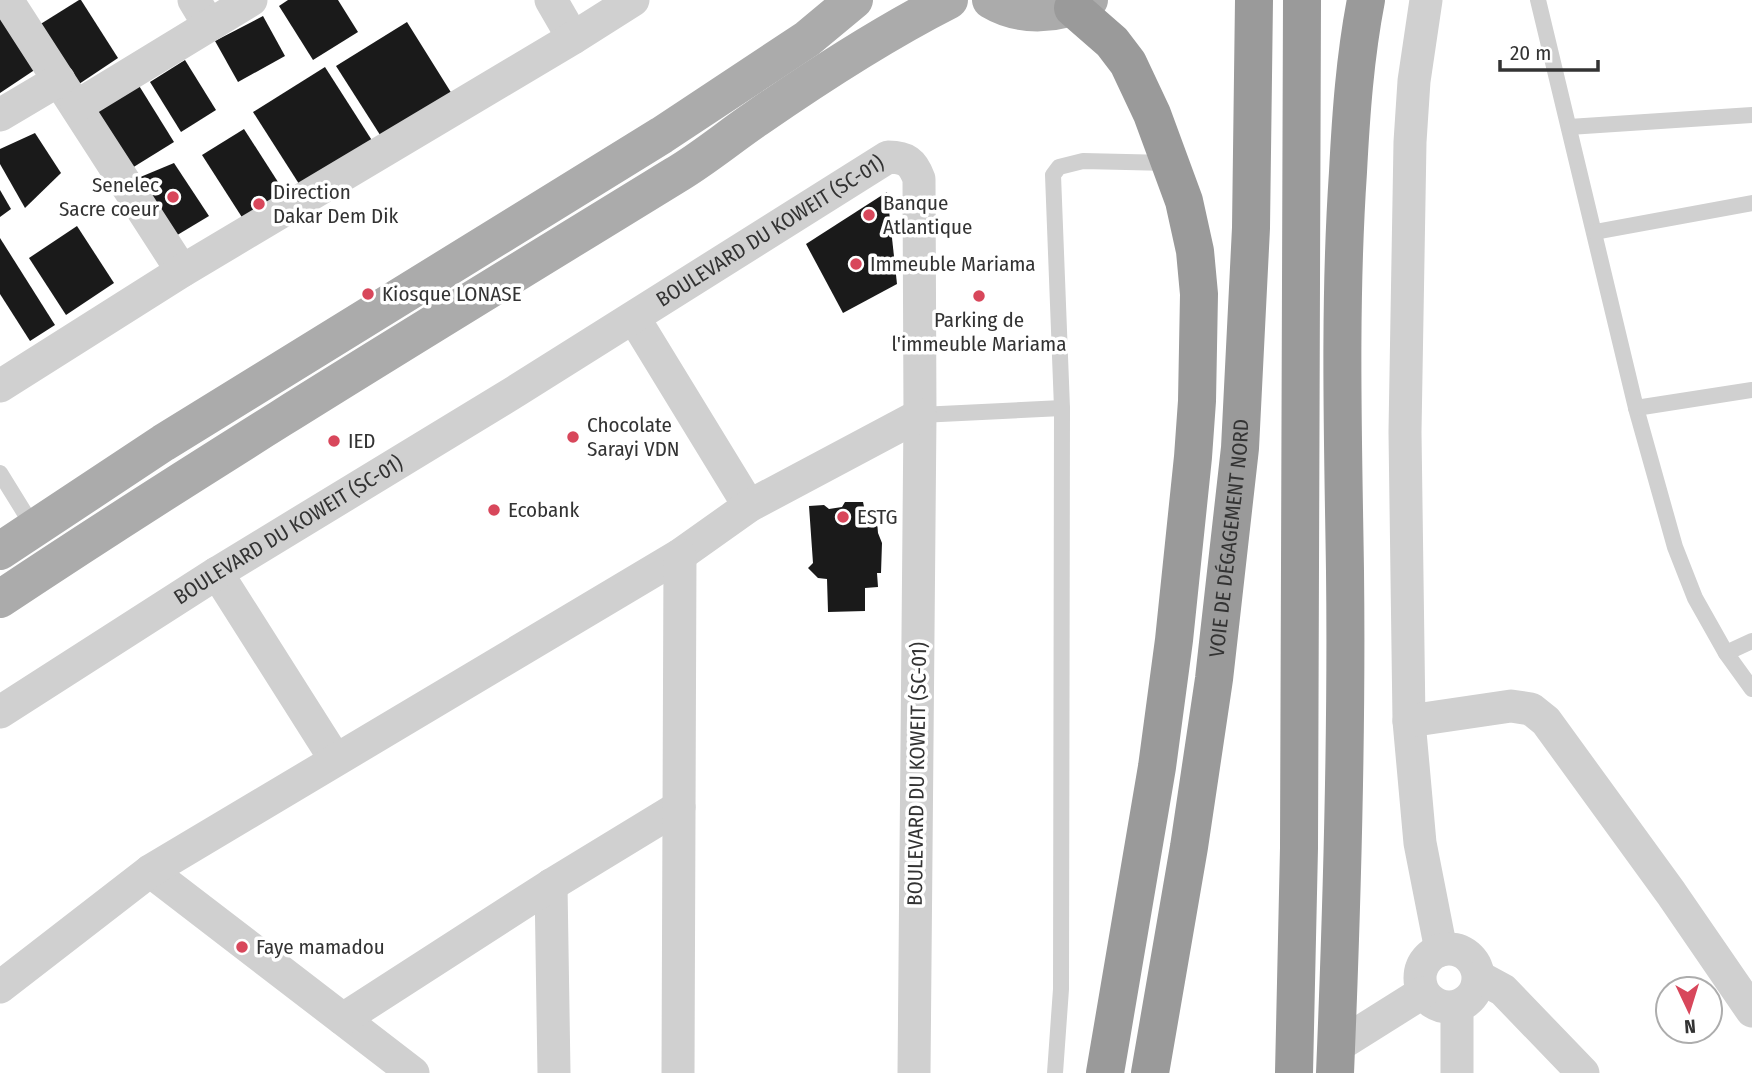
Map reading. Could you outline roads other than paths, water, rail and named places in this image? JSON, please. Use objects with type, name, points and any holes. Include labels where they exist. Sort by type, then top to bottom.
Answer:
[{"type":"highway","name":"VOIE DE DÉGAGEMENT NORD","points":[[1151,1069],[1189,847],[1214,679],[1240,449],[1251,228],[1254,0]]},
{"type":"highway","points":[[1295,1057],[1299,848],[1302,0]]},
{"type":"highway","points":[[1335,1060],[1342,934],[1345,591],[1342,308],[1352,100],[1366,0]]},
{"type":"highway","points":[[1081,4],[1128,63],[1171,163],[1184,201],[1195,251],[1199,294],[1196,415],[1174,640],[1157,767],[1105,1073]]},
{"type":"main road","points":[[0,551],[163,443],[673,128],[807,38],[854,0]]},
{"type":"main road","points":[[0,599],[239,444],[684,170],[854,53],[898,26],[949,0]]},
{"type":"main road","points":[[991,0],[1002,7],[1037,13],[1081,4]]},
{"type":"street","points":[[7,0],[182,271]]},
{"type":"street","points":[[0,115],[68,93],[202,13],[251,0]]},
{"type":"street","points":[[551,0],[573,38]]},
{"type":"street","points":[[0,386],[182,271],[633,0]]},
{"type":"street","points":[[1426,0],[1414,81],[1410,142],[1405,432],[1409,720],[1420,843],[1441,950]]},
{"type":"street","name":"BOULEVARD DU KOWEIT (SC-01)","points":[[0,712],[217,573],[634,318],[888,157],[902,157],[915,165],[919,179],[920,415],[914,1073]]},
{"type":"street","points":[[634,318],[750,506]]},
{"type":"street","points":[[0,987],[150,871],[680,555],[750,506],[920,415]]},
{"type":"street","points":[[678,1073],[680,555]]},
{"type":"street","points":[[217,573],[335,760]]},
{"type":"street","points":[[1409,720],[1511,706],[1531,709],[1546,721],[1671,893],[1752,1011]]},
{"type":"street","points":[[343,1019],[551,885],[679,807]]},
{"type":"street","points":[[150,871],[413,1073]]},
{"type":"street","points":[[551,885],[554,1073]]},
{"type":"street","points":[[1454,949],[1467,954],[1475,964],[1479,977],[1476,990],[1468,1001],[1457,1007],[1444,1007],[1431,1002],[1422,993],[1419,980],[1421,967],[1429,956],[1441,950],[1454,949]]},
{"type":"street","points":[[1479,977],[1503,990],[1583,1073]]},
{"type":"street","points":[[1335,1060],[1422,993]]},
{"type":"street","points":[[1457,1007],[1457,1073]]},
{"type":"lane","points":[[1538,0],[1636,408],[1675,547],[1695,598],[1726,653],[1752,689]]},
{"type":"lane","points":[[1569,127],[1752,115]]},
{"type":"lane","points":[[1055,1073],[1061,989],[1062,408],[1053,175],[1059,167],[1083,162],[1171,163]]},
{"type":"lane","points":[[1595,232],[1752,203]]},
{"type":"lane","points":[[1636,408],[1752,390]]},
{"type":"lane","points":[[920,415],[1062,408]]},
{"type":"lane","points":[[0,473],[34,528]]},
{"type":"lane","points":[[1726,653],[1752,641]]},
{"type":"place","name":"Senelec Sacre coeur","points":[[173,197]]},
{"type":"place","name":"Direction Dakar Dem Dik","points":[[259,204]]},
{"type":"place","name":"Banque Atlantique","points":[[869,215]]},
{"type":"place","name":"Immeuble Mariama","points":[[856,264]]},
{"type":"place","name":"Kiosque LONASE","points":[[368,294]]},
{"type":"place","name":"Parking de l'immeuble Mariama","points":[[979,296]]},
{"type":"place","name":"Chocolate Sarayi VDN","points":[[573,437]]},
{"type":"place","name":"IED","points":[[334,441]]},
{"type":"place","name":"Ecobank","points":[[494,510]]},
{"type":"place","name":"ESTG","points":[[843,517]]},
{"type":"place","name":"Faye mamadou","points":[[242,947]]}]
